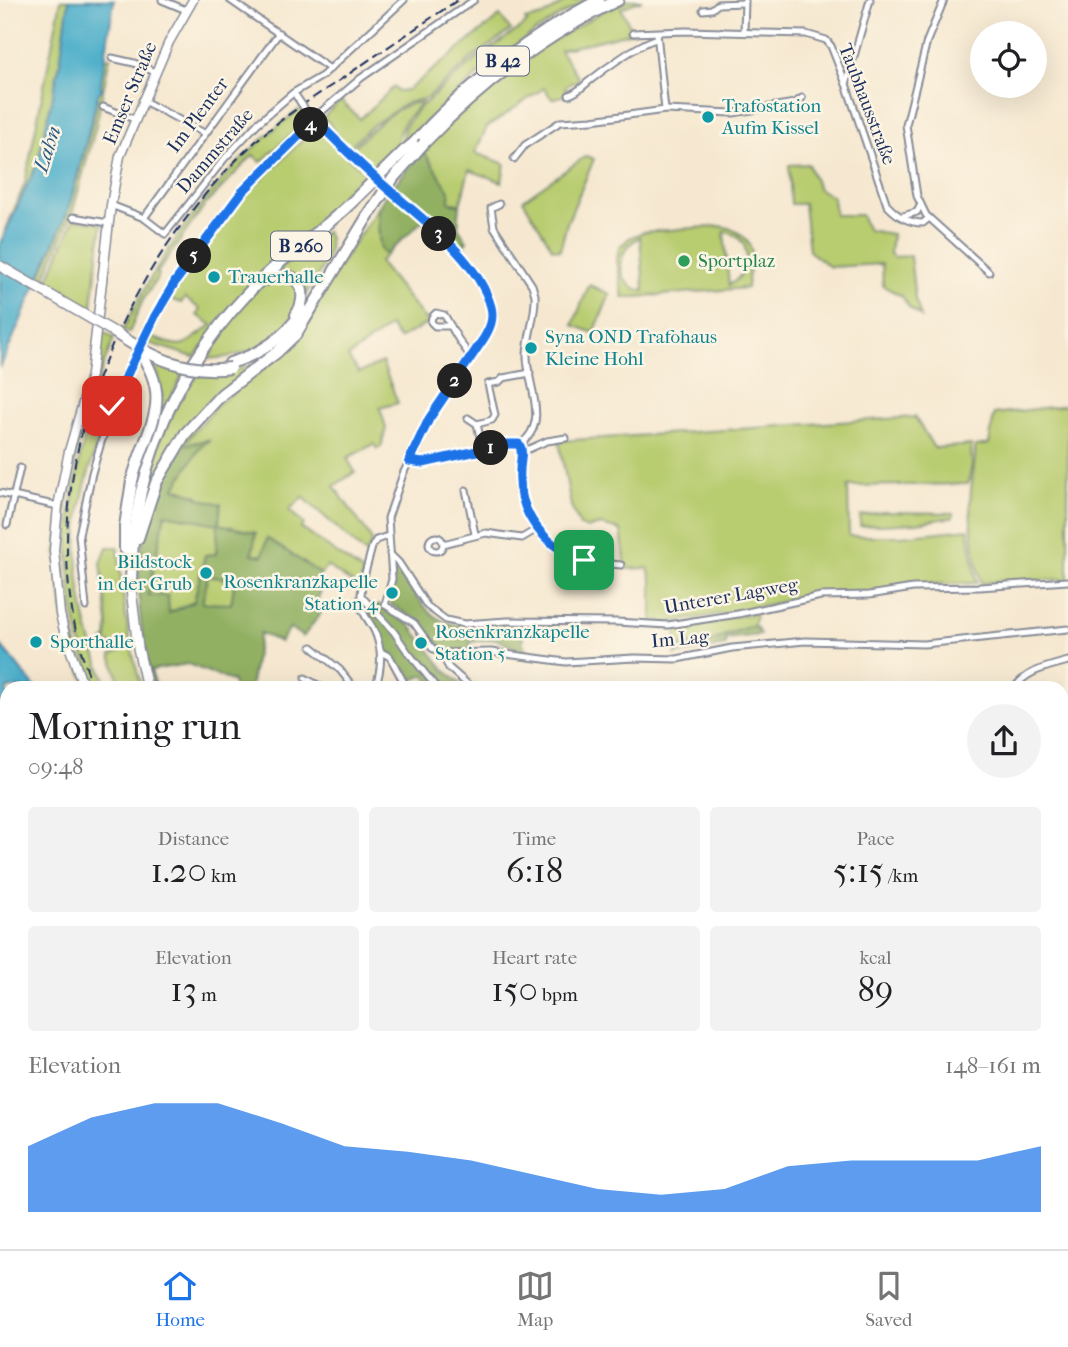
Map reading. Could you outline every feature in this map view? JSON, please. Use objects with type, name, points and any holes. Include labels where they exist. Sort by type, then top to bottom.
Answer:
[{"type":"highway","name":"B 42","points":[[114,332],[181,361],[208,364],[231,365],[272,344],[303,311],[364,215],[419,142],[459,97],[503,60],[550,28],[599,0]]},
{"type":"highway","name":"B 42","points":[[419,142],[508,66],[565,28],[618,0]]},
{"type":"highway","name":"B 260","points":[[131,589],[135,513],[146,463],[177,393],[204,349],[265,276],[351,203],[404,151],[419,142]]},
{"type":"highway","name":"B 42","points":[[114,332],[162,360],[189,368],[231,365],[259,358],[293,333],[307,316],[364,215]]},
{"type":"highway","name":"B 42","points":[[253,290],[270,278],[283,275],[294,278],[302,287],[301,306],[272,344]]},
{"type":"highway","points":[[131,589],[138,538],[146,510],[159,476],[177,445],[212,403],[283,347],[307,316]]},
{"type":"highway","name":"B 260","points":[[131,589],[125,547],[127,505],[157,398],[152,370],[136,347]]},
{"type":"main road","name":"B 42","points":[[0,266],[114,332]]},
{"type":"main road","name":"B 260","points":[[131,589],[135,630],[145,681]]},
{"type":"street","points":[[162,0],[186,10]]},
{"type":"street","name":"Emser Straße","points":[[81,681],[60,614],[54,550],[58,506],[69,451],[91,375],[108,223],[120,156],[155,72],[193,0]]},
{"type":"street","points":[[230,0],[330,69]]},
{"type":"street","name":"Dammstraße","points":[[144,218],[165,234],[243,139],[294,94],[330,69],[404,0]]},
{"type":"street","points":[[86,607],[80,553],[81,518],[92,473],[121,384],[160,308],[199,249],[242,192],[321,112],[361,78],[474,0]]},
{"type":"street","points":[[846,84],[870,0]]},
{"type":"street","points":[[944,0],[927,41],[906,125],[913,176],[920,206],[927,216],[989,272]]},
{"type":"street","points":[[703,10],[712,9],[718,4],[745,1],[744,33]]},
{"type":"street","name":"Taubhausstraße","points":[[638,33],[657,36],[663,31],[806,34],[822,38],[831,46],[846,84],[887,205],[901,216]]},
{"type":"street","name":"Im Plenter","points":[[144,218],[279,33]]},
{"type":"street","points":[[569,95],[578,92],[585,84],[657,36],[665,110]]},
{"type":"street","points":[[112,58],[155,72]]},
{"type":"street","points":[[294,94],[307,112],[346,151],[446,240],[475,275],[488,298],[492,316],[489,328],[429,419],[392,502],[388,518],[392,578],[385,605],[414,624],[432,648],[441,653],[449,668],[464,681]]},
{"type":"street","points":[[514,159],[525,145],[560,122],[665,110],[733,113],[795,103],[802,98]]},
{"type":"street","points":[[142,100],[204,133]]},
{"type":"street","points":[[103,107],[134,119]]},
{"type":"street","points":[[409,461],[423,463],[508,444],[519,444],[532,432],[536,415],[535,393],[527,353],[535,295],[532,285],[494,227],[491,208],[499,204]]},
{"type":"street","points":[[111,205],[144,218]]},
{"type":"street","points":[[909,216],[917,212],[920,206]]},
{"type":"street","points":[[901,216],[916,223],[923,223],[927,216]]},
{"type":"street","points":[[901,216],[927,216]]},
{"type":"street","points":[[73,217],[108,223]]},
{"type":"street","points":[[451,326],[472,357]]},
{"type":"street","points":[[477,424],[495,416],[488,384],[530,373]]},
{"type":"street","points":[[468,418],[477,424],[483,450]]},
{"type":"street","points":[[522,452],[547,441],[566,438]]},
{"type":"street","points":[[519,444],[522,452],[520,484],[526,509],[537,529],[550,543],[568,555],[586,561],[621,565]]},
{"type":"street","points":[[7,525],[20,468]]},
{"type":"street","points":[[466,490],[475,534]]},
{"type":"street","points":[[0,493],[58,506]]},
{"type":"street","points":[[443,544],[486,533],[522,538],[537,529]]},
{"type":"street","points":[[376,681],[381,652],[377,636],[361,606],[372,547],[376,539],[388,536]]},
{"type":"street","name":"Unterer Lagweg","points":[[390,554],[427,606],[447,621],[464,624],[617,622],[668,625],[738,614],[821,596],[869,594],[913,588],[1068,582]]},
{"type":"street","points":[[362,597],[394,632],[432,681]]},
{"type":"street","name":"Im Lag","points":[[441,653],[491,652],[566,662],[634,658],[677,659],[732,648],[805,641],[924,644],[1068,629]]},
{"type":"street","points":[[312,647],[340,670],[349,681]]},
{"type":"street","points":[[381,652],[390,657],[403,681]]},
{"type":"street","points":[[1019,681],[1023,676],[1042,668],[1068,662]]},
{"type":"street","points":[[305,678],[310,681]]},
{"type":"green space","points":[[61,0],[69,0],[60,63],[38,162],[0,244],[25,183]]},
{"type":"green space","points":[[568,0],[588,0],[536,31],[489,66],[402,146],[404,128],[417,110],[473,61],[527,23],[525,20],[543,16]]},
{"type":"green space","points":[[628,0],[642,0],[621,8],[633,32],[560,50],[579,79],[565,87],[569,94],[552,99],[544,88],[487,127],[475,153],[505,164],[502,182],[469,170],[460,205],[449,202],[423,150],[444,128],[528,55],[607,9]]},
{"type":"green space","points":[[500,16],[511,30],[472,58],[427,98],[407,103],[374,124],[349,147],[339,140],[328,121],[322,119],[340,100],[360,119],[394,87],[398,91],[408,90]]},
{"type":"green space","points":[[110,57],[96,125],[73,211],[42,284],[38,282],[71,201],[94,116],[105,59]]},
{"type":"green space","points":[[422,102],[402,127],[398,148],[373,171],[353,154],[351,149],[393,113],[402,107]]},
{"type":"green space","points":[[300,109],[309,119],[305,126],[302,124],[261,162],[253,155],[205,205],[157,273],[159,275],[142,302],[129,333],[123,330],[157,267],[198,209],[245,155]]},
{"type":"green space","points":[[316,127],[320,134],[323,131],[333,144],[370,177],[293,249],[194,357],[149,343],[150,337],[171,344],[183,344],[212,325],[197,315],[200,309],[185,298],[181,303],[167,298],[175,286],[178,288],[222,223],[248,192]]},
{"type":"green space","points":[[423,150],[450,192],[449,202],[460,205],[458,227],[467,241],[460,250],[425,218],[386,255],[381,250],[378,208]]},
{"type":"green space","points":[[586,156],[594,159],[567,223],[560,250],[552,248],[523,200]]},
{"type":"green space","points":[[808,164],[818,188],[833,197],[835,215],[861,215],[868,230],[892,234],[890,254],[894,257],[910,256],[915,299],[921,317],[909,307],[902,296],[883,286],[882,264],[830,267],[809,251],[804,204],[791,204],[789,165]]},
{"type":"green space","points":[[378,208],[379,239],[386,255],[379,262],[428,323],[399,339],[390,326],[348,357],[359,373],[382,362],[398,403],[380,408],[386,428],[381,447],[377,449],[374,444],[347,458],[355,472],[334,486],[372,540],[367,555],[303,497],[289,510],[304,524],[301,528],[363,572],[360,588],[327,566],[321,574],[267,539],[262,557],[251,554],[256,533],[219,524],[216,555],[205,556],[194,602],[169,613],[148,596],[165,514],[218,523],[198,496],[174,488],[207,440],[183,445],[219,403],[275,360]]},
{"type":"green space","points":[[74,219],[102,223],[91,313],[45,286]]},
{"type":"green space","name":"Sportplaz","points":[[720,226],[734,230],[745,239],[752,251],[747,288],[623,298],[617,260],[619,248],[629,238],[643,232]],"holes":[[[724,232],[740,240],[746,255],[742,272],[729,285]],[[640,237],[644,291],[627,282],[621,266],[626,250]]]},
{"type":"green space","points":[[326,231],[329,239],[328,256],[306,295],[305,287],[276,272]]},
{"type":"green space","points":[[288,278],[300,291],[296,308],[285,327],[252,350],[227,357],[202,358],[232,317],[258,288],[269,281]]},
{"type":"green space","points":[[589,285],[610,294],[594,333],[573,325]]},
{"type":"green space","points":[[99,329],[114,338],[83,426],[73,469],[66,512],[64,555],[67,598],[76,643],[89,681],[85,681],[64,620],[56,551],[71,453],[100,363],[95,362]]},
{"type":"green space","points":[[152,361],[184,372],[156,429],[160,386]]},
{"type":"green space","points":[[262,361],[212,400],[140,511],[159,441],[192,374],[228,372]]},
{"type":"green space","points":[[97,392],[113,398],[83,496],[77,549],[80,590],[88,630],[105,681],[94,681],[83,651],[74,614],[70,577],[72,504],[86,430]]},
{"type":"green space","points":[[1068,405],[1068,579],[981,583],[970,506],[975,446],[989,444],[994,414]]},
{"type":"green space","points":[[915,417],[934,448],[971,445],[972,465],[968,484],[848,486],[849,536],[901,536],[968,529],[977,583],[821,593],[668,623],[652,622],[652,582],[648,568],[626,569],[621,530],[600,525],[586,528],[580,526],[571,506],[559,441]]},
{"type":"green space","points":[[210,440],[201,446],[175,488],[221,504],[219,524],[256,533],[252,554],[262,556],[267,538],[321,574],[316,584],[321,591],[314,607],[321,613],[303,637],[290,628],[280,642],[260,633],[251,681],[232,681],[188,664],[151,670],[152,681],[138,592],[144,534],[166,475],[183,445]],"holes":[[[165,514],[218,524],[216,554],[205,555],[194,602],[169,613],[168,596],[148,595]],[[208,576],[235,580],[231,604],[202,603]]]},
{"type":"green space","points":[[882,512],[953,513],[953,517],[917,523],[860,526],[860,516]]},
{"type":"green space","points":[[107,547],[118,547],[129,636],[140,681],[119,681],[111,655],[122,650],[121,641],[113,645],[104,640],[107,639],[108,623],[101,563]]},
{"type":"green space","points":[[398,568],[421,603],[442,621],[469,626],[511,623],[511,632],[523,632],[523,644],[528,654],[496,639],[470,642],[471,650],[441,650],[419,622],[390,604],[395,569]]},
{"type":"green space","points":[[207,576],[235,580],[231,604],[202,604]]},
{"type":"green space","points":[[365,603],[371,608],[381,605],[384,610],[410,625],[444,669],[457,681],[429,681],[425,675],[406,681],[393,655],[385,649],[381,635]]},
{"type":"green space","points":[[756,613],[754,627],[728,633],[710,644],[676,645],[677,626]]},
{"type":"green space","points":[[751,626],[757,628],[760,635],[726,639],[726,645],[675,655],[676,645],[706,643]]},
{"type":"water","name":"Lahn","points":[[69,0],[114,0],[102,90],[99,92],[68,211],[0,368],[0,244],[38,162],[60,63]]},
{"type":"water","points":[[0,644],[30,681],[0,681]]},
{"type":"railway","points":[[92,681],[73,617],[67,543],[74,468],[93,394],[122,323],[160,256],[205,195],[255,142],[296,109],[458,0]]},
{"type":"place","name":"Trafostation Aufm Kissel","points":[[708,117]]},
{"type":"place","name":"Sportplaz","points":[[684,261]]},
{"type":"place","name":"Trauerhalle","points":[[214,277]]},
{"type":"place","name":"Syna OND Trafohaus Kleine Hohl","points":[[531,348]]},
{"type":"place","name":"Bildstock in der Grub","points":[[206,573]]},
{"type":"place","name":"Rosenkranzkapelle Station 4","points":[[392,593]]},
{"type":"place","name":"Sporthalle","points":[[36,642]]},
{"type":"place","name":"Rosenkranzkapelle Station 5","points":[[421,643]]},
{"type":"route","points":[[112,406],[155,316],[175,282],[242,192],[315,120],[446,240],[475,275],[492,307],[491,324],[484,338],[429,419],[409,461],[423,463],[508,444],[519,444],[522,449],[520,484],[523,502],[531,520],[550,543],[565,553],[584,560]]}]
